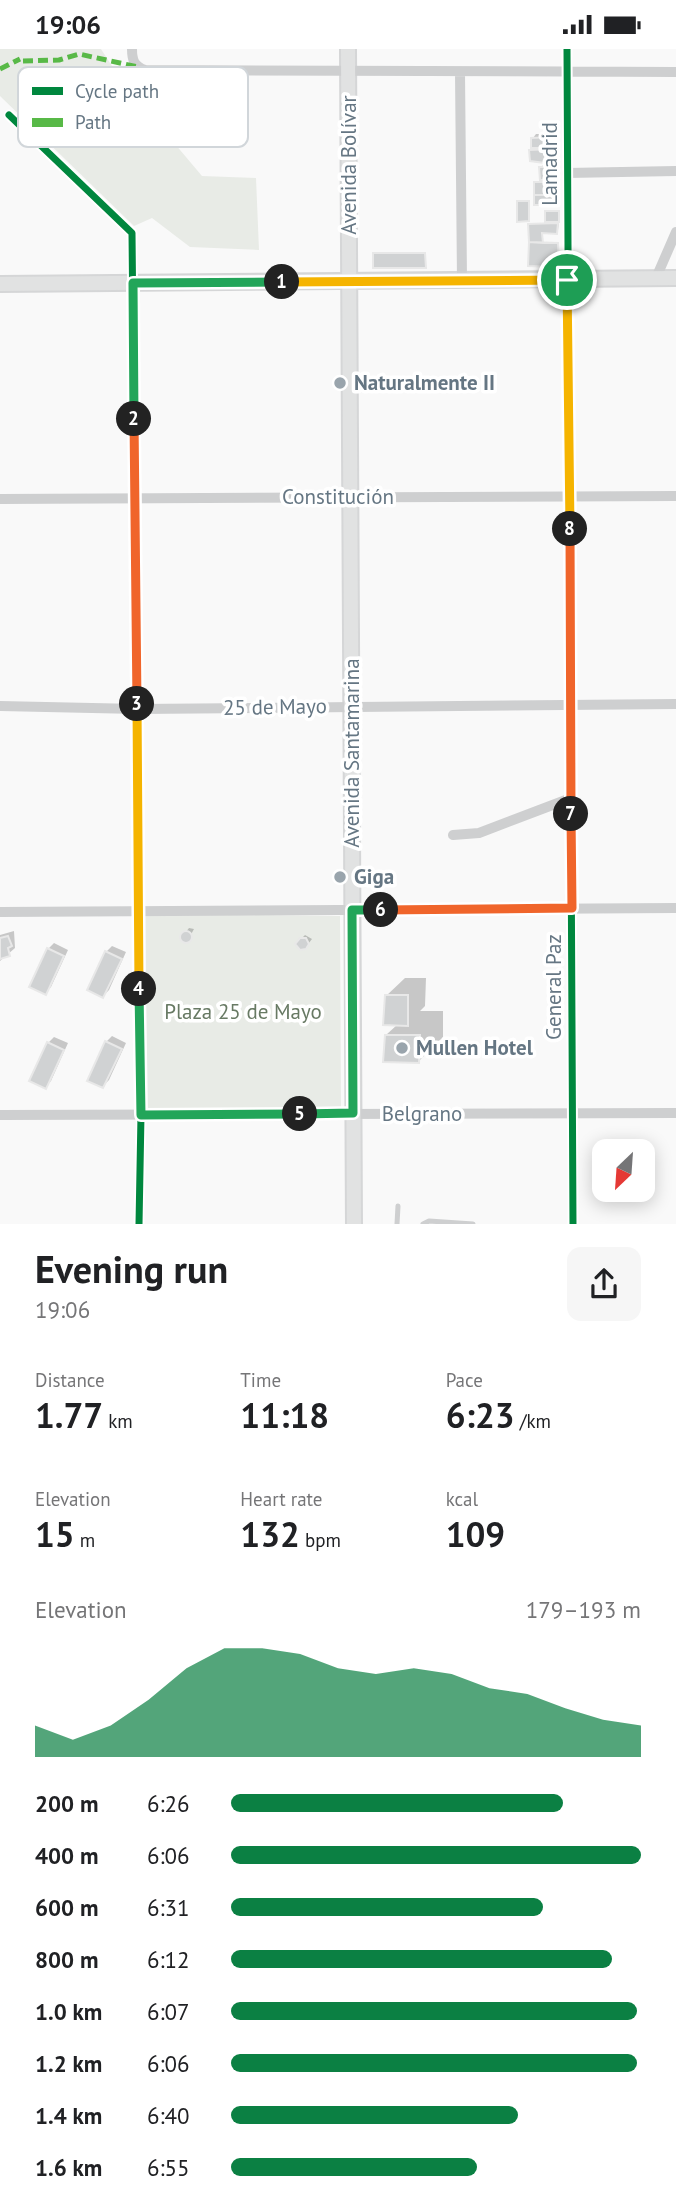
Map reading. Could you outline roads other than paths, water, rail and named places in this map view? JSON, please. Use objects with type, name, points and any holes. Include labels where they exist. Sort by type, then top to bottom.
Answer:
[{"type":"main road","name":"Avenida Bolívar","points":[[348,49],[350,286]]},
{"type":"main road","points":[[0,284],[133,287],[350,286],[567,284],[676,278]]},
{"type":"main road","points":[[350,286],[462,280],[676,288]]},
{"type":"main road","name":"Avenida Santamarina","points":[[350,286],[354,1224]]},
{"type":"main road","points":[[0,293],[133,287]]},
{"type":"street","points":[[132,49],[132,59],[138,67]]},
{"type":"street","name":"Lamadrid","points":[[567,49],[567,284]]},
{"type":"street","points":[[248,69],[460,73],[676,72]]},
{"type":"street","points":[[460,73],[462,280]]},
{"type":"street","points":[[9,115],[18,124]]},
{"type":"street","points":[[42,147],[132,233],[141,1115],[139,1224]]},
{"type":"street","points":[[567,173],[676,171]]},
{"type":"street","points":[[656,278],[676,232]]},
{"type":"street","name":"General Paz","points":[[567,284],[573,1224]]},
{"type":"street","name":"Constitución","points":[[0,499],[676,496]]},
{"type":"street","name":"25 de Mayo","points":[[0,706],[138,709],[676,704]]},
{"type":"street","points":[[453,835],[479,833],[519,821],[571,798]]},
{"type":"street","points":[[0,912],[676,908]]},
{"type":"street","name":"Belgrano","points":[[0,1115],[676,1113]]},
{"type":"lane","points":[[397,1224],[398,1206]]},
{"type":"lane","points":[[423,1224],[429,1221],[473,1224]]},
{"type":"place","name":"Naturalmente II","points":[[340,383]]},
{"type":"place","name":"Giga","points":[[340,877]]},
{"type":"place","name":"Mullen Hotel","points":[[402,1048]]},
{"type":"park label","name":"Plaza 25 de Mayo","points":[[243,1012]]}]
